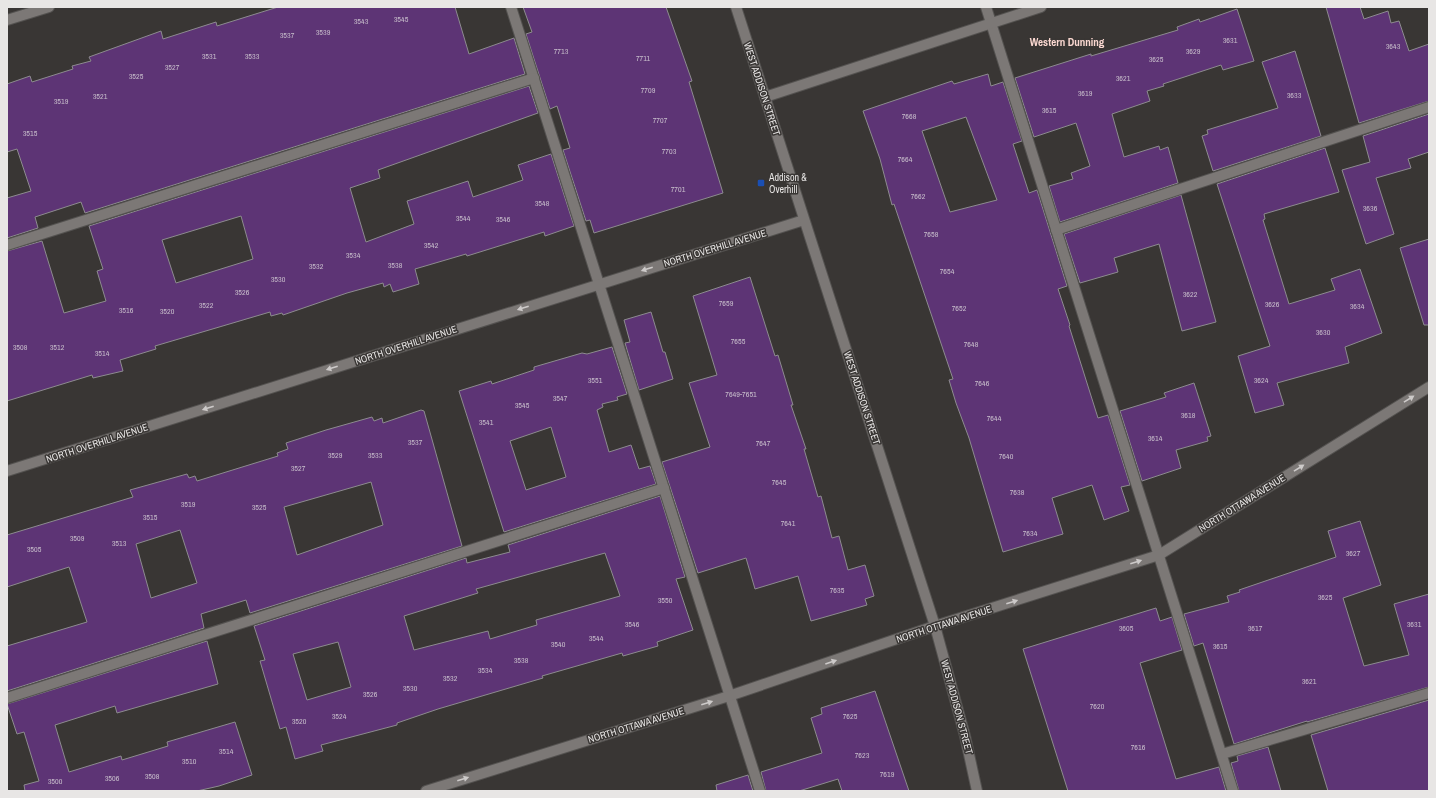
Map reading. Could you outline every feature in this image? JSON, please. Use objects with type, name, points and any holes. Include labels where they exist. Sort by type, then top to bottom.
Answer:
[{"type":"street","points":[[7,20],[49,7]]},
{"type":"street","points":[[511,7],[760,791]]},
{"type":"street","name":"WEST ADDISON STREET","points":[[736,7],[935,626],[965,736],[977,791]]},
{"type":"street","points":[[986,7],[1234,791]]},
{"type":"street","points":[[765,97],[1041,7]]},
{"type":"street","points":[[7,245],[534,78]]},
{"type":"street","points":[[1056,230],[1429,107]]},
{"type":"street","name":"NORTH OVERHILL AVENUE","points":[[7,471],[804,220]]},
{"type":"street","name":"NORTH OTTAWA AVENUE","points":[[426,791],[729,696],[935,626],[1159,555],[1429,386]]},
{"type":"street","points":[[7,698],[664,488]]},
{"type":"street","points":[[1222,754],[1429,693]]},
{"type":"building","points":[[278,7],[455,7],[469,54],[514,38],[525,74],[85,213],[81,202],[35,217],[38,228],[7,238],[7,198],[31,191],[17,149],[7,152],[7,84],[30,76],[32,82],[73,69],[72,66],[91,61],[89,57],[161,31],[163,39],[216,22],[217,26]]},
{"type":"building","points":[[523,7],[666,7],[692,81],[689,82],[723,193],[594,233],[590,220],[586,221],[563,150],[570,148],[557,106],[550,109],[526,34],[532,32]]},
{"type":"building","points":[[1326,7],[1360,7],[1364,19],[1388,11],[1391,23],[1399,21],[1409,51],[1429,44],[1429,101],[1359,123]]},
{"type":"building","points":[[1237,9],[1254,61],[1223,70],[1221,65],[1163,84],[1164,86],[1147,91],[1150,101],[1112,114],[1124,157],[1159,146],[1160,150],[1168,147],[1178,183],[1060,222],[1049,186],[1073,179],[1071,173],[1090,166],[1076,123],[1034,137],[1015,78],[1091,54],[1091,56],[1178,30],[1177,27],[1199,19],[1200,22]]},
{"type":"building","points":[[1295,51],[1321,136],[1213,171],[1202,136],[1208,134],[1207,130],[1278,108],[1262,62]]},
{"type":"building","points":[[988,74],[991,86],[1003,82],[1022,141],[1013,144],[1029,193],[1037,190],[1067,286],[1058,289],[1070,325],[1069,326],[1098,418],[1108,415],[1130,485],[1121,487],[1129,511],[1104,520],[1092,485],[1052,498],[1063,534],[1003,552],[969,438],[949,380],[953,379],[894,204],[892,205],[880,159],[863,111],[952,81],[954,84]],"holes":[[[966,117],[997,200],[950,212],[922,131]]]},
{"type":"building","points":[[529,86],[538,113],[378,170],[380,178],[350,188],[366,242],[414,224],[407,201],[468,181],[473,197],[523,180],[518,165],[551,154],[574,226],[545,236],[544,232],[467,256],[466,254],[415,269],[419,284],[393,292],[390,284],[384,287],[383,283],[347,293],[283,315],[282,313],[271,316],[270,312],[155,346],[156,349],[120,360],[123,371],[93,378],[92,375],[7,401],[7,251],[42,241],[64,313],[106,301],[97,271],[103,269],[89,226]],"holes":[[[241,216],[253,259],[176,283],[162,240]]]},
{"type":"building","points":[[1429,114],[1429,152],[1408,159],[1411,168],[1376,178],[1394,234],[1366,244],[1342,170],[1370,162],[1363,136]]},
{"type":"building","points":[[1325,148],[1339,192],[1264,214],[1265,219],[1263,220],[1289,304],[1335,290],[1331,279],[1360,269],[1382,333],[1345,347],[1349,363],[1277,383],[1284,405],[1255,413],[1238,356],[1270,346],[1217,184]]},
{"type":"building","points":[[1181,195],[1216,322],[1182,331],[1159,244],[1114,258],[1118,272],[1080,283],[1064,234]]},
{"type":"building","points":[[1429,239],[1429,325],[1424,325],[1400,248]]},
{"type":"building","points":[[750,277],[775,356],[778,355],[793,405],[791,405],[806,449],[804,449],[818,497],[821,496],[832,538],[839,536],[848,570],[865,565],[874,596],[865,599],[867,605],[811,621],[798,576],[755,589],[746,558],[698,573],[662,462],[710,447],[689,383],[717,375],[693,296]]},
{"type":"building","points":[[651,312],[673,379],[639,390],[625,343],[630,342],[624,320]]},
{"type":"building","points":[[612,347],[627,394],[617,397],[618,400],[602,404],[603,407],[597,410],[609,452],[631,445],[639,469],[650,466],[656,484],[504,532],[459,391],[491,381],[492,384],[534,370],[534,367],[582,353],[587,354]],"holes":[[[551,427],[566,477],[526,490],[510,441]]]},
{"type":"building","points":[[1194,383],[1211,436],[1207,437],[1208,441],[1176,450],[1181,468],[1142,481],[1120,411],[1166,397],[1164,393]]},
{"type":"building","points":[[421,410],[424,411],[462,546],[250,613],[246,600],[201,614],[204,628],[7,691],[7,646],[87,622],[69,567],[7,587],[7,535],[133,497],[130,490],[187,474],[189,478],[195,476],[197,481],[278,456],[277,453],[288,449],[286,443],[326,430],[372,417],[374,421],[382,418],[383,423]],"holes":[[[371,482],[383,525],[297,555],[284,507]],[[180,530],[197,583],[151,598],[136,544]]]},
{"type":"building","points":[[660,496],[685,577],[676,579],[693,630],[657,642],[658,646],[623,656],[622,653],[542,676],[543,678],[438,709],[397,723],[397,725],[321,745],[323,751],[295,759],[286,727],[280,729],[260,661],[265,660],[254,626],[466,558],[467,563],[510,552],[508,545]],"holes":[[[605,553],[620,596],[536,620],[537,625],[490,639],[488,631],[414,650],[404,616],[478,593],[476,589]],[[338,642],[351,687],[307,700],[293,654]]]},
{"type":"building","points":[[1360,521],[1381,585],[1343,598],[1364,666],[1409,655],[1394,604],[1429,594],[1429,687],[1307,721],[1234,744],[1203,643],[1194,646],[1184,614],[1229,602],[1227,596],[1240,592],[1239,590],[1336,557],[1328,531]]},
{"type":"building","points":[[1156,608],[1160,621],[1172,617],[1182,650],[1140,663],[1176,779],[1219,767],[1226,791],[1068,791],[1023,649]]},
{"type":"building","points":[[207,641],[218,684],[117,713],[115,706],[55,725],[69,772],[121,756],[122,760],[168,746],[167,742],[235,722],[252,775],[219,786],[197,791],[25,791],[24,785],[39,781],[24,732],[17,734],[7,704]]},
{"type":"building","points":[[875,691],[909,791],[842,791],[838,779],[799,791],[766,791],[761,772],[822,753],[811,718],[822,714],[821,708]]},
{"type":"building","points":[[1429,700],[1429,791],[1328,791],[1311,735]]},
{"type":"building","points":[[1268,747],[1281,791],[1239,791],[1231,763],[1238,761],[1237,756]]},
{"type":"building","points":[[748,775],[753,791],[717,791],[716,785]]},
{"type":"place","name":"Addison & Overhill","points":[[761,183]]},
{"type":"district","name":"Western Dunning","points":[[1067,42]]}]
